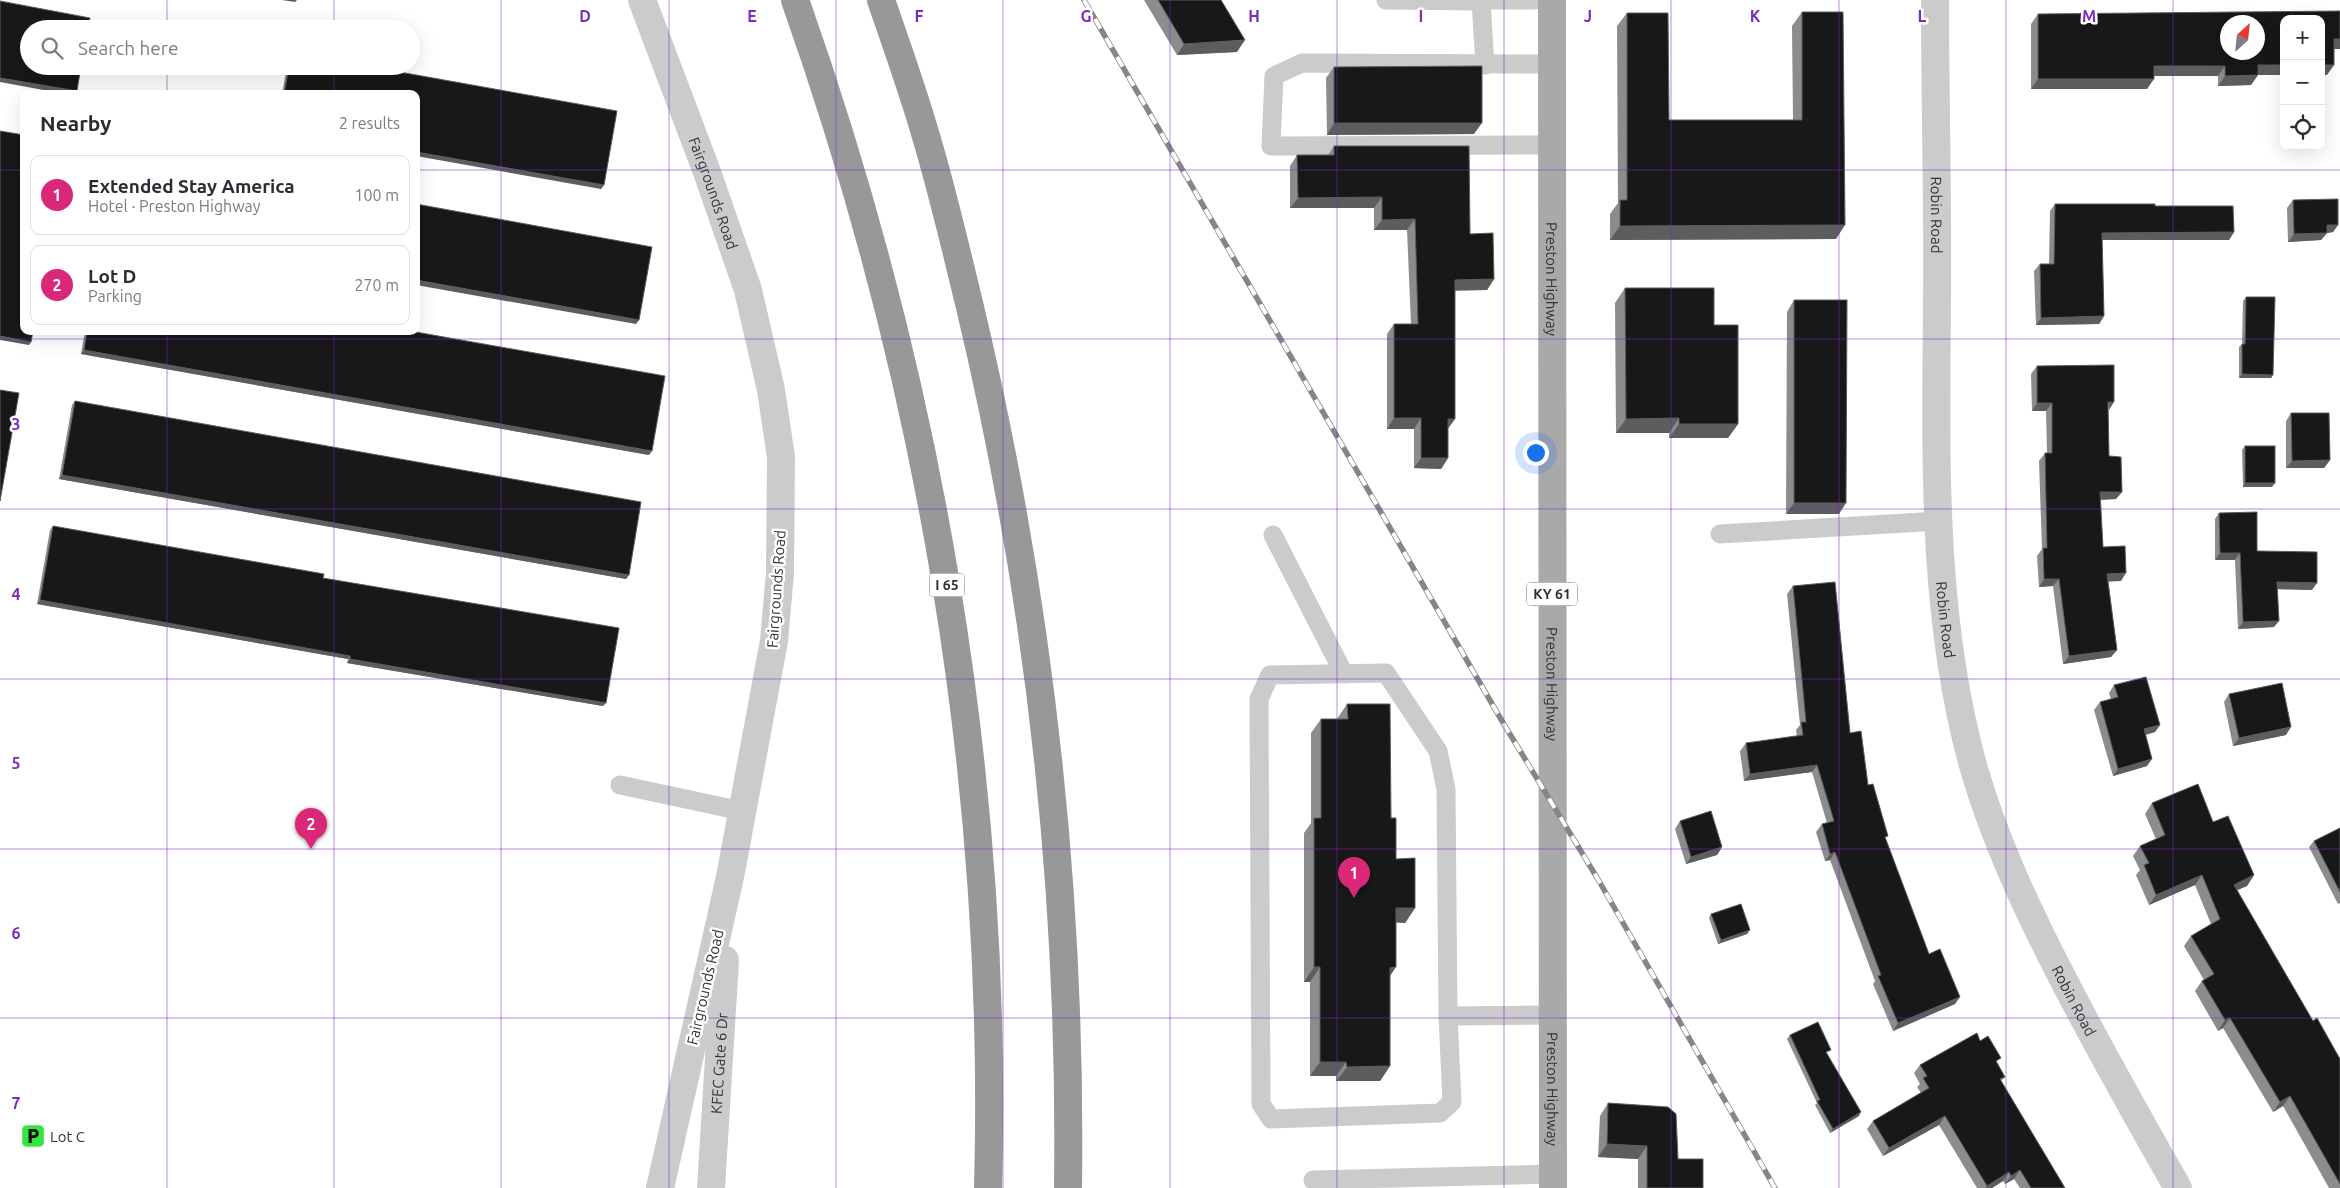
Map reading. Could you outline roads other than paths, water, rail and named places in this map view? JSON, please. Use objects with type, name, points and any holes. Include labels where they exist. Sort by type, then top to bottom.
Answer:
[{"type":"highway","name":"I 65","points":[[795,0],[828,92],[880,272],[912,403],[936,515],[948,589],[976,818],[986,939],[990,1116],[988,1188]]},
{"type":"highway","points":[[881,0],[925,133],[955,247],[995,410],[1025,575],[1047,741],[1062,910],[1070,1079],[1068,1188]]},
{"type":"main road","name":"Preston Highway","points":[[1552,0],[1553,1181]]},
{"type":"street","name":"Fairgrounds Road","points":[[642,0],[707,172],[748,290],[771,390],[781,457],[780,573],[774,641],[730,877],[660,1188]]},
{"type":"street","name":"Robin Road","points":[[1935,0],[1938,166],[1936,458],[1944,602],[1961,714],[1975,771],[2010,869],[2033,920],[2108,1066],[2178,1188]]},
{"type":"street","name":"KFEC Gate 6 Dr","points":[[711,1188],[730,877]]},
{"type":"lane","points":[[1386,0],[1534,0]]},
{"type":"lane","points":[[1481,0],[1485,65]]},
{"type":"lane","points":[[1552,64],[1302,63],[1274,76],[1271,146],[1552,145]]},
{"type":"lane","points":[[1720,534],[1939,521]]},
{"type":"lane","points":[[1273,535],[1344,674]]},
{"type":"lane","points":[[1386,673],[1438,751],[1446,789],[1448,1016],[1452,1102],[1440,1113],[1271,1119],[1261,1104],[1259,699],[1270,675],[1386,673]]},
{"type":"lane","points":[[620,785],[742,811]]},
{"type":"lane","points":[[1448,1016],[1552,1015]]},
{"type":"lane","points":[[1313,1180],[1553,1181]]},
{"type":"railway","points":[[1084,0],[1502,721],[1599,881],[1775,1188]]},
{"type":"place","name":"Lot D","points":[[311,849]]},
{"type":"place","name":"Extended Stay America","points":[[1354,898]]},
{"type":"place","name":"Lot C","points":[[33,1136]]}]
